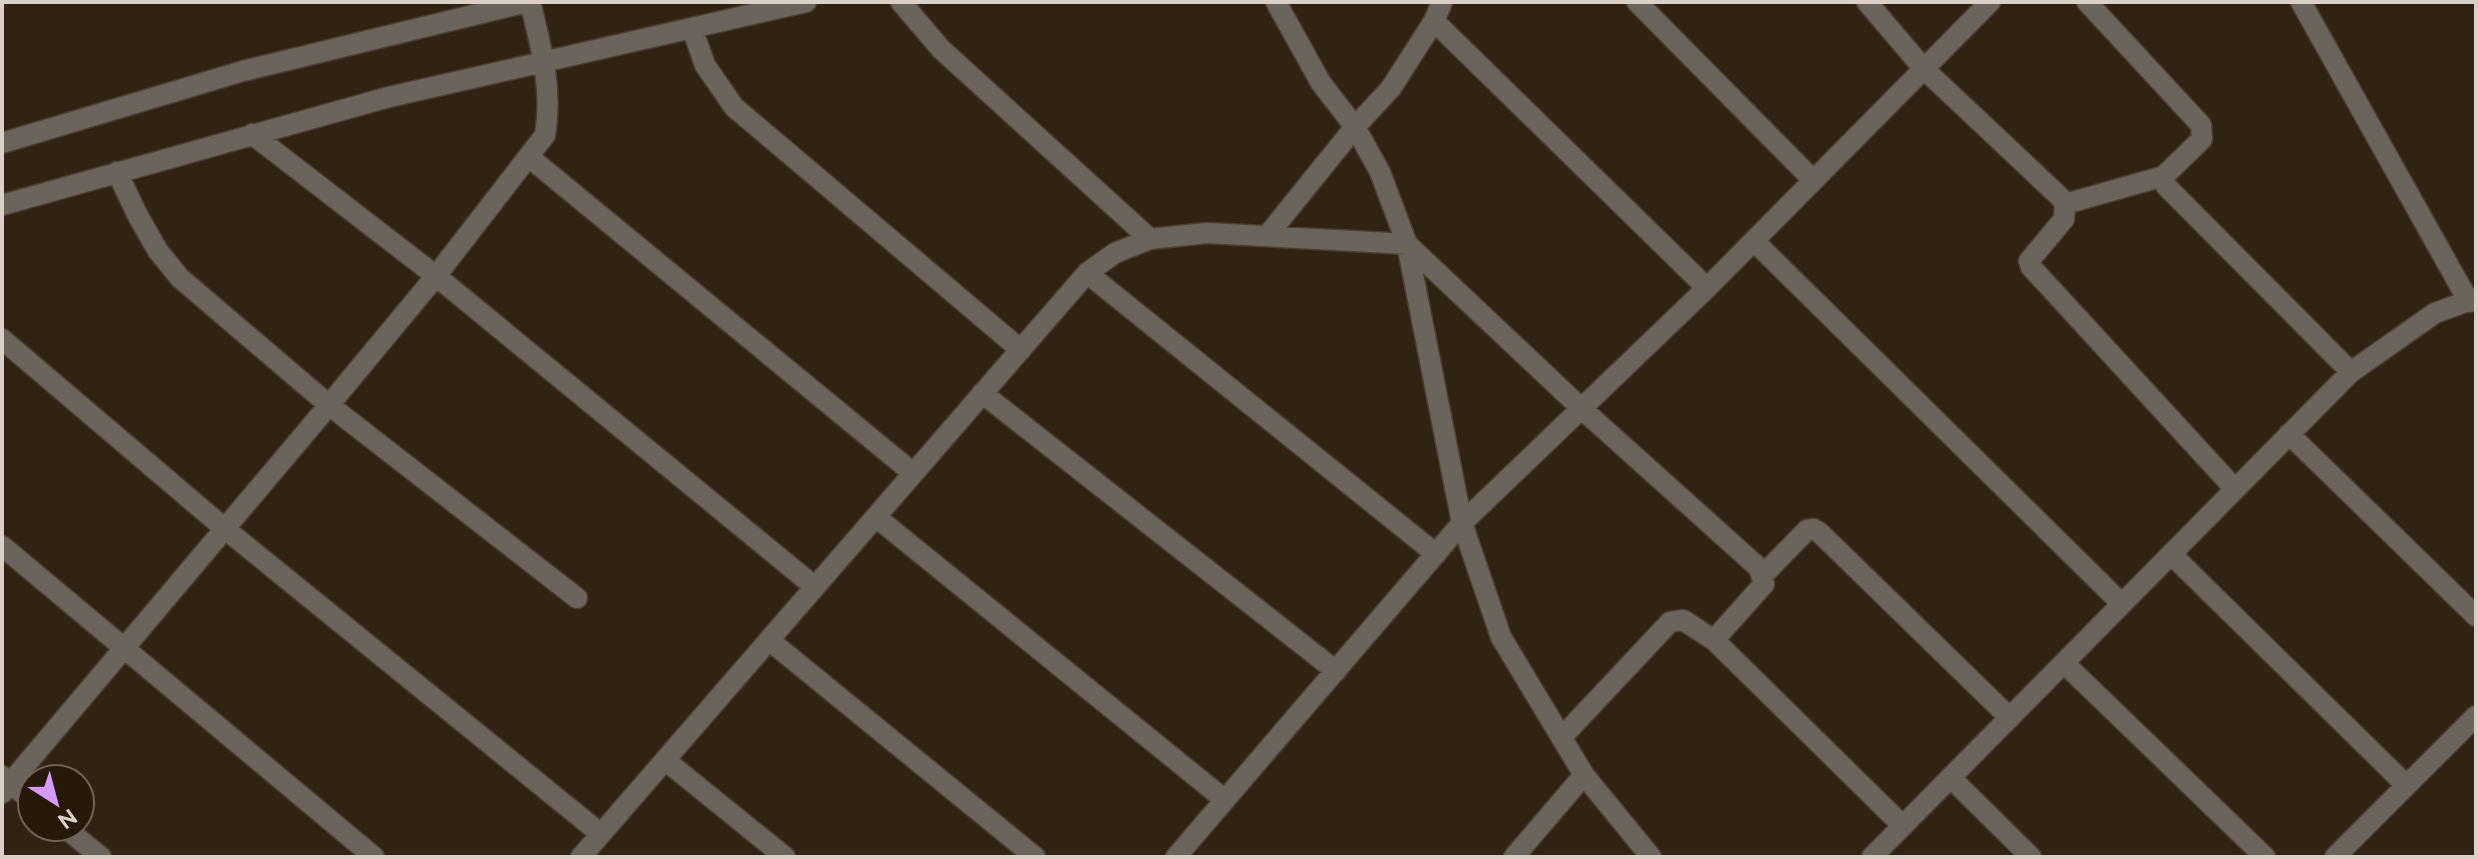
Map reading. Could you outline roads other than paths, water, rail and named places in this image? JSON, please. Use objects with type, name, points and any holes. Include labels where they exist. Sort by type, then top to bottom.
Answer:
[{"type":"street","points":[[2,143],[243,71],[529,2],[545,61],[547,125],[545,135],[529,157],[329,405],[123,650],[5,784]]},
{"type":"street","points":[[2,205],[389,97],[692,28],[768,6],[806,2]]},
{"type":"street","points":[[901,2],[941,49],[1150,239]]},
{"type":"street","points":[[1276,2],[1321,83],[1355,127],[1380,172],[1407,244],[1462,523],[1501,637],[1584,775],[1651,857]]},
{"type":"street","points":[[1637,2],[1813,180]]},
{"type":"street","points":[[1867,2],[1924,69],[2065,204]]},
{"type":"street","points":[[1176,857],[1462,523],[1707,288],[1990,2]]},
{"type":"street","points":[[2065,204],[2164,176],[2202,139],[2201,125],[2087,2]]},
{"type":"street","points":[[1872,857],[2351,372],[2435,313],[2472,300],[2301,2]]},
{"type":"street","points":[[1267,236],[1355,127],[1391,88],[1438,11],[1707,288]]},
{"type":"street","points":[[692,28],[705,65],[734,107],[1021,350]]},
{"type":"street","points":[[252,134],[436,276],[815,587]]},
{"type":"street","points":[[529,157],[913,473]]},
{"type":"street","points":[[117,172],[151,239],[180,278],[329,405],[577,598]]},
{"type":"street","points":[[2164,176],[2166,186],[2351,372]]},
{"type":"street","points":[[2065,204],[2064,219],[2029,261],[2031,267],[2235,489]]},
{"type":"street","points":[[581,857],[1087,273],[1115,253],[1150,239],[1207,233],[1407,244],[1582,409],[1759,568],[1764,584],[1714,640]]},
{"type":"street","points":[[1754,241],[2122,604]]},
{"type":"street","points":[[1087,273],[1436,554]]},
{"type":"street","points":[[2,339],[224,528],[601,834]]},
{"type":"street","points":[[982,393],[1336,671]]},
{"type":"street","points":[[2289,434],[2476,616]]},
{"type":"street","points":[[876,517],[1225,800]]},
{"type":"street","points":[[1763,575],[1807,530],[1814,529],[2010,718]]},
{"type":"street","points":[[2,546],[374,857]]},
{"type":"street","points":[[2171,554],[2406,785]]},
{"type":"street","points":[[1562,737],[1670,622],[1683,620],[1714,640],[1903,826]]},
{"type":"street","points":[[769,640],[1035,857]]},
{"type":"street","points":[[2064,663],[2265,857]]},
{"type":"street","points":[[2349,852],[2406,785],[2472,728]]},
{"type":"street","points":[[665,760],[785,857]]},
{"type":"street","points":[[1514,857],[1584,775]]},
{"type":"street","points":[[1951,778],[2031,857]]},
{"type":"street","points":[[84,843],[101,857]]}]
